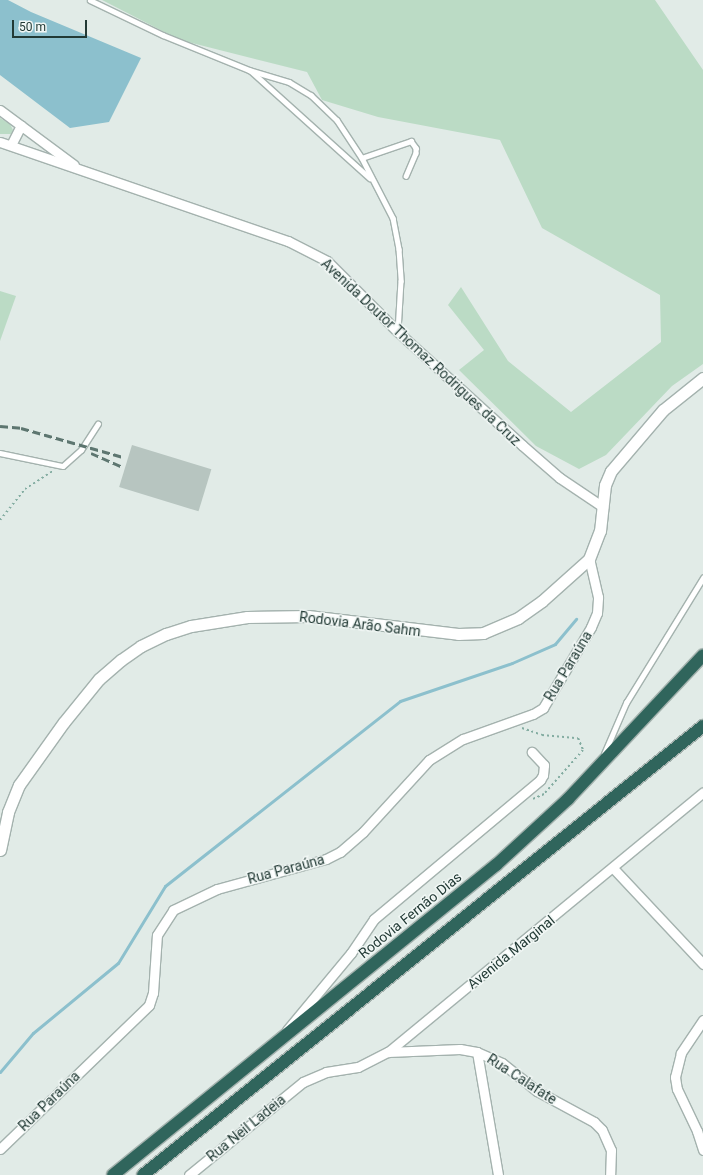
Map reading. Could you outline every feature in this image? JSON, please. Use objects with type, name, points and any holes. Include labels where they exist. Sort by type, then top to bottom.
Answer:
[{"type":"highway","name":"Rodovia Fernão Dias","points":[[113,1175],[279,1039],[496,865],[568,799],[703,655]]},
{"type":"highway","points":[[143,1175],[703,726]]},
{"type":"street","points":[[0,110],[82,171]]},
{"type":"street","points":[[11,145],[21,125]]},
{"type":"street","name":"Avenida Doutor Thomaz Rodrigues da Cruz","points":[[0,142],[307,250],[342,273],[398,332],[522,446],[560,478],[602,507]]},
{"type":"street","name":"Rodovia Arão Sahm","points":[[0,850],[8,812],[19,785],[32,764],[99,679],[141,646],[191,626],[247,617],[308,616],[432,633],[483,633],[518,618],[542,601],[589,559],[600,531],[605,485],[611,471],[662,410],[703,378]]},
{"type":"street","name":"Rua Paraúna","points":[[0,1149],[149,1005],[153,993],[157,936],[173,910],[217,889],[326,860],[340,852],[363,832],[428,760],[463,739],[533,714],[542,708],[591,627],[597,613],[598,597],[589,559]]},
{"type":"street","points":[[279,1039],[351,953],[374,919],[540,780],[543,775],[544,765],[532,752]]},
{"type":"street","name":"Avenida Marginal","points":[[303,1082],[326,1072],[358,1067],[388,1052],[613,868],[703,792]]},
{"type":"street","points":[[613,868],[703,964]]},
{"type":"street","points":[[703,1020],[681,1053],[675,1077],[677,1089],[697,1130],[703,1150]]},
{"type":"street","name":"Rua Calafate","points":[[388,1052],[460,1049],[477,1052],[502,1063],[537,1091],[594,1122],[607,1139],[611,1150],[610,1175]]},
{"type":"street","points":[[477,1052],[498,1175]]},
{"type":"street","name":"Rua Neil Ladeia","points":[[189,1175],[303,1082]]},
{"type":"lane","points":[[90,0],[163,35],[249,70],[289,82],[311,95],[337,120],[362,158],[392,218],[399,249],[401,281],[398,332]]},
{"type":"lane","points":[[249,70],[374,181]]},
{"type":"lane","points":[[362,158],[411,141],[416,148],[416,153],[406,176]]},
{"type":"lane","points":[[0,453],[63,466],[81,450],[98,424]]},
{"type":"lane","points":[[600,764],[626,703],[703,578]]},
{"type":"path","points":[[0,520],[25,489],[63,466]]},
{"type":"green space","points":[[102,0],[655,0],[703,70],[703,364],[672,386],[606,455],[579,469],[536,446],[459,370],[484,350],[448,305],[461,287],[508,361],[571,412],[661,342],[660,295],[542,228],[500,140],[378,117],[322,100],[307,72],[180,40]]},
{"type":"green space","points":[[0,118],[10,124],[13,130],[11,134],[0,134]]},
{"type":"green space","points":[[0,291],[16,296],[0,341]]},
{"type":"water","points":[[0,0],[8,0],[31,12],[141,58],[109,122],[70,128],[0,75]]},
{"type":"building","points":[[132,445],[211,469],[199,511],[119,487]]},
{"type":"waterway","points":[[0,1072],[33,1033],[118,963],[165,886],[400,701],[512,663],[555,644],[576,619]]},
{"type":"railway","points":[[0,426],[21,428],[123,457]]},
{"type":"railway","points":[[91,453],[123,467]]}]
